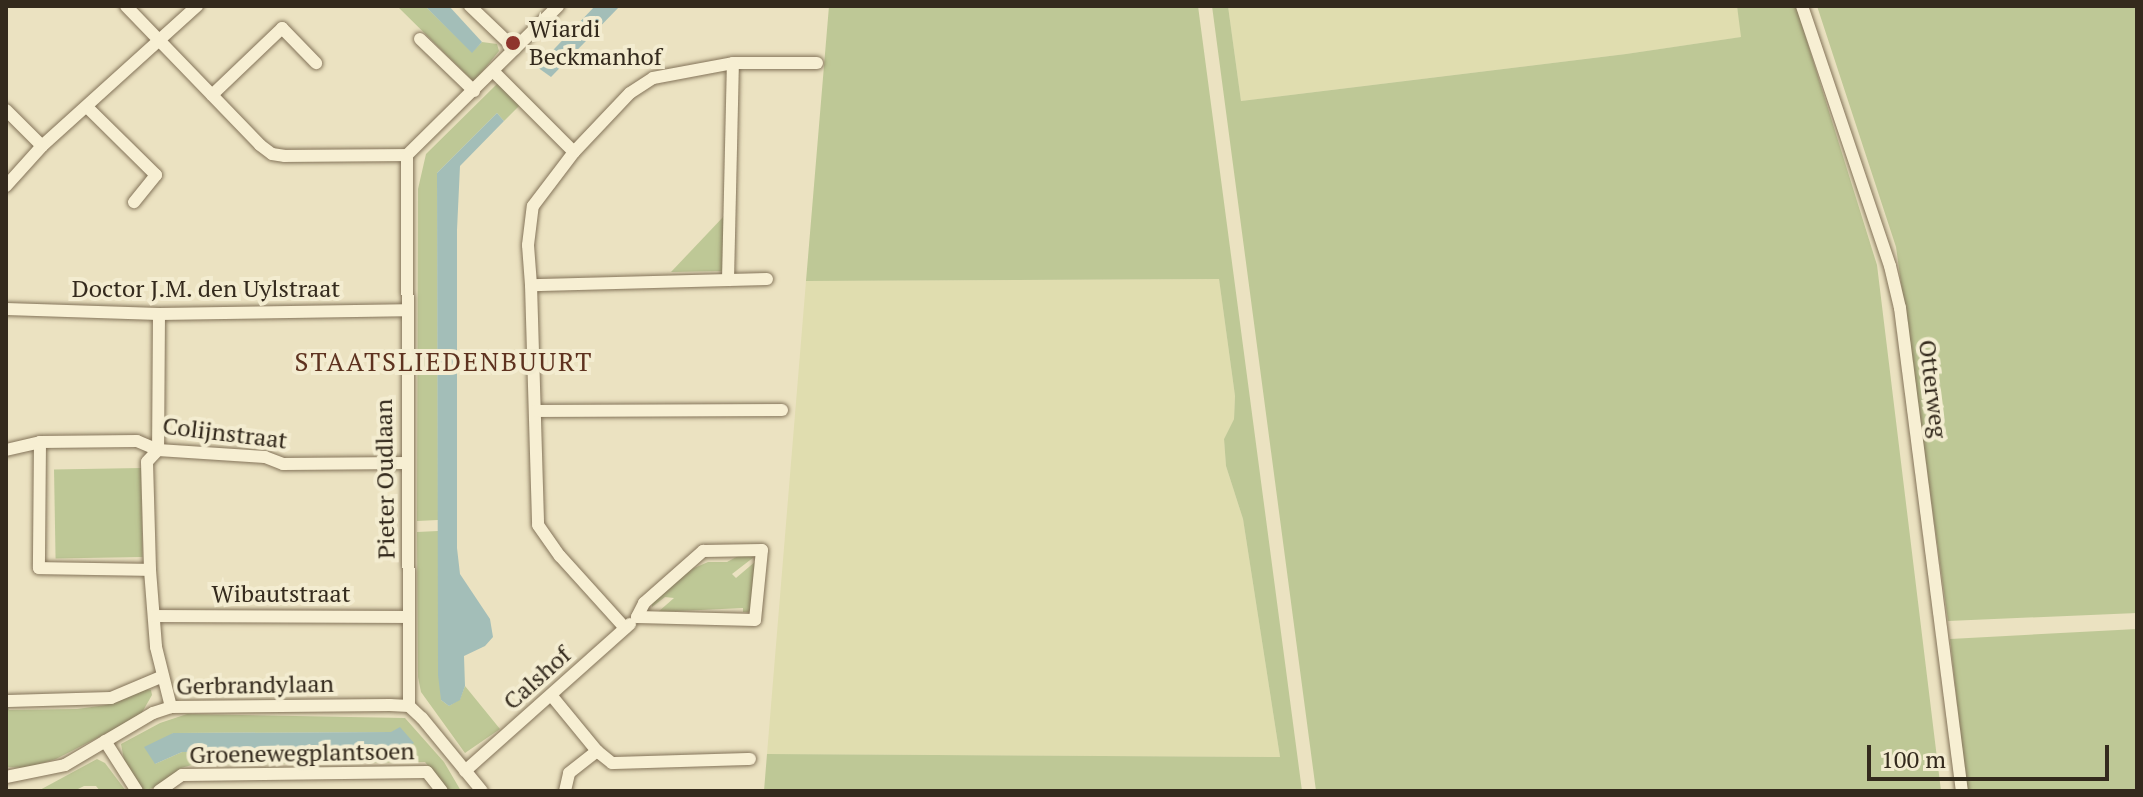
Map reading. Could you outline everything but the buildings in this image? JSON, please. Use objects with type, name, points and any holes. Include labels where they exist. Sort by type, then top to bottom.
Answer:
[{"type":"street","points":[[126,6],[272,154],[407,155],[558,6]]},
{"type":"street","points":[[6,186],[42,146],[161,42],[197,6]]},
{"type":"street","points":[[470,6],[515,49]]},
{"type":"street","name":"Otterweg","points":[[1802,6],[1890,266],[1900,308],[1962,791]]},
{"type":"street","points":[[212,95],[282,28],[316,63]]},
{"type":"street","points":[[420,39],[474,91]]},
{"type":"street","points":[[728,280],[733,63]]},
{"type":"street","points":[[625,628],[560,556],[538,525],[528,245],[533,206],[574,152],[630,93],[653,78],[733,63],[817,63]]},
{"type":"street","points":[[494,72],[574,152]]},
{"type":"street","points":[[87,107],[156,175],[134,202]]},
{"type":"street","points":[[6,110],[42,146]]},
{"type":"street","name":"Pieter Oudlaan","points":[[407,155],[405,310],[409,706]]},
{"type":"street","points":[[531,285],[767,279]]},
{"type":"street","name":"Doctor J.M. den Uylstraat","points":[[6,309],[159,314],[405,310]]},
{"type":"street","points":[[159,314],[158,450],[147,462],[150,570],[156,647],[171,707]]},
{"type":"street","points":[[535,411],[782,410]]},
{"type":"street","name":"Colijnstraat","points":[[40,442],[137,441],[158,450],[265,457],[283,464],[407,463]]},
{"type":"street","points":[[6,450],[40,442],[39,568],[150,570]]},
{"type":"street","name":"Calshof","points":[[465,771],[637,617],[644,603],[703,551],[762,550],[755,620],[637,617]]},
{"type":"street","name":"Wibautstraat","points":[[155,616],[408,617]]},
{"type":"street","points":[[8,701],[111,698],[163,676]]},
{"type":"street","points":[[551,695],[597,751],[612,763],[750,759]]},
{"type":"street","points":[[409,706],[479,790]]},
{"type":"street","name":"Gerbrandylaan","points":[[6,777],[65,765],[153,713],[171,707],[409,706]]},
{"type":"street","points":[[105,741],[137,791]]},
{"type":"street","points":[[565,791],[569,773],[597,751]]},
{"type":"street","name":"Groenewegplantsoen","points":[[159,791],[182,775],[427,772],[442,791]]},
{"type":"shaded area","points":[[1228,6],[1737,6],[1742,37],[1241,101]]},
{"type":"shaded area","points":[[1219,279],[1235,396],[1234,419],[1224,439],[1226,466],[1243,519],[1280,757],[767,754],[806,281]]},
{"type":"green space","points":[[397,6],[425,6],[472,52],[482,42],[497,44],[499,51],[474,82]]},
{"type":"green space","points":[[829,6],[1198,6],[1302,791],[764,791],[767,754],[1280,757],[1243,519],[1226,466],[1224,439],[1234,419],[1235,396],[1219,279],[806,281]]},
{"type":"green space","points":[[1212,6],[1228,6],[1241,101],[1741,37],[1737,6],[1796,6],[1877,265],[1941,791],[1316,791]]},
{"type":"green space","points":[[1817,6],[2137,6],[2137,613],[1948,621],[1896,247]]},
{"type":"green space","points":[[498,83],[520,105],[504,121],[497,113],[437,173],[438,520],[417,521],[418,189],[426,154]]},
{"type":"green space","points":[[725,215],[723,271],[671,272]]},
{"type":"green space","points":[[141,468],[143,557],[56,559],[54,470]]},
{"type":"green space","points":[[438,531],[441,700],[449,706],[460,699],[465,686],[500,729],[465,753],[421,692],[418,677],[417,532]]},
{"type":"green space","points":[[740,555],[754,557],[732,574],[736,578],[756,561],[753,608],[749,612],[743,612],[743,608],[658,612],[674,598],[665,597],[652,607],[652,601],[692,569],[708,562],[727,562]]},
{"type":"green space","points":[[2137,629],[2137,791],[1967,791],[1950,639]]},
{"type":"green space","points":[[144,689],[151,690],[152,695],[140,716],[56,759],[26,768],[6,767],[6,700],[9,710],[77,709],[106,705]]},
{"type":"green space","points":[[187,714],[405,718],[444,762],[461,791],[449,791],[425,762],[192,765],[181,768],[158,786],[144,791],[125,765],[121,744],[160,723]],"holes":[[[400,728],[399,751],[182,752],[155,764],[173,733],[392,732]]]},
{"type":"green space","points":[[97,759],[105,763],[126,791],[100,791],[96,786],[84,786],[74,791],[38,791]]},
{"type":"water","points":[[425,6],[449,6],[482,42],[472,53]]},
{"type":"water","points":[[595,6],[620,6],[551,77],[537,67]]},
{"type":"water","points":[[497,113],[504,121],[460,166],[457,230],[457,548],[460,574],[490,619],[493,637],[485,646],[464,656],[465,686],[460,700],[449,706],[441,700],[438,675],[437,173]]},
{"type":"water","points":[[400,727],[414,743],[399,751],[182,752],[155,764],[144,747],[173,733],[391,732]]},
{"type":"place","name":"Wiardi Beckmanhof","points":[[513,43]]},
{"type":"district","name":"STAATSLIEDENBUURT","points":[[444,362]]}]
